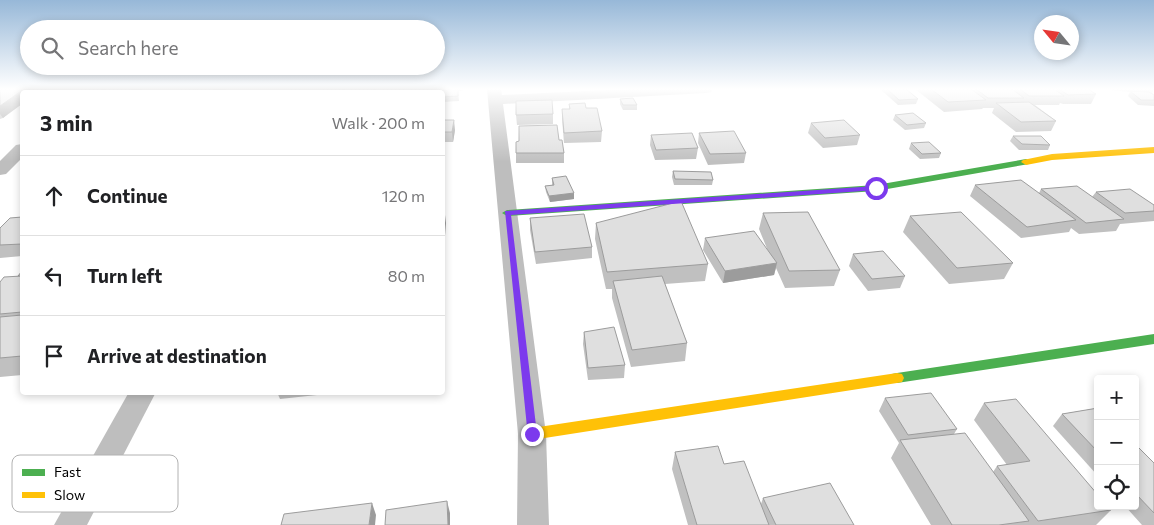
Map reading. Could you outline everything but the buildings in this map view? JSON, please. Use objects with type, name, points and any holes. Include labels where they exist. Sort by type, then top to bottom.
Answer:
[{"type":"street","points":[[496,114],[532,434],[533,525]]},
{"type":"street","points":[[507,213],[876,188],[1052,157],[1154,150]]},
{"type":"street","points":[[0,170],[20,151]]},
{"type":"street","points":[[532,434],[1154,339]]},
{"type":"street","points":[[108,455],[141,395]]},
{"type":"street","points":[[70,525],[77,512]]},
{"type":"traffic: fast","points":[[507,213],[876,188],[1026,162]]},
{"type":"traffic: fast","points":[[897,378],[1154,339]]},
{"type":"traffic: slow","points":[[1026,162],[1052,157],[1154,150]]},
{"type":"traffic: slow","points":[[532,434],[897,378]]},
{"type":"route","points":[[532,434],[507,213],[876,188]]}]
